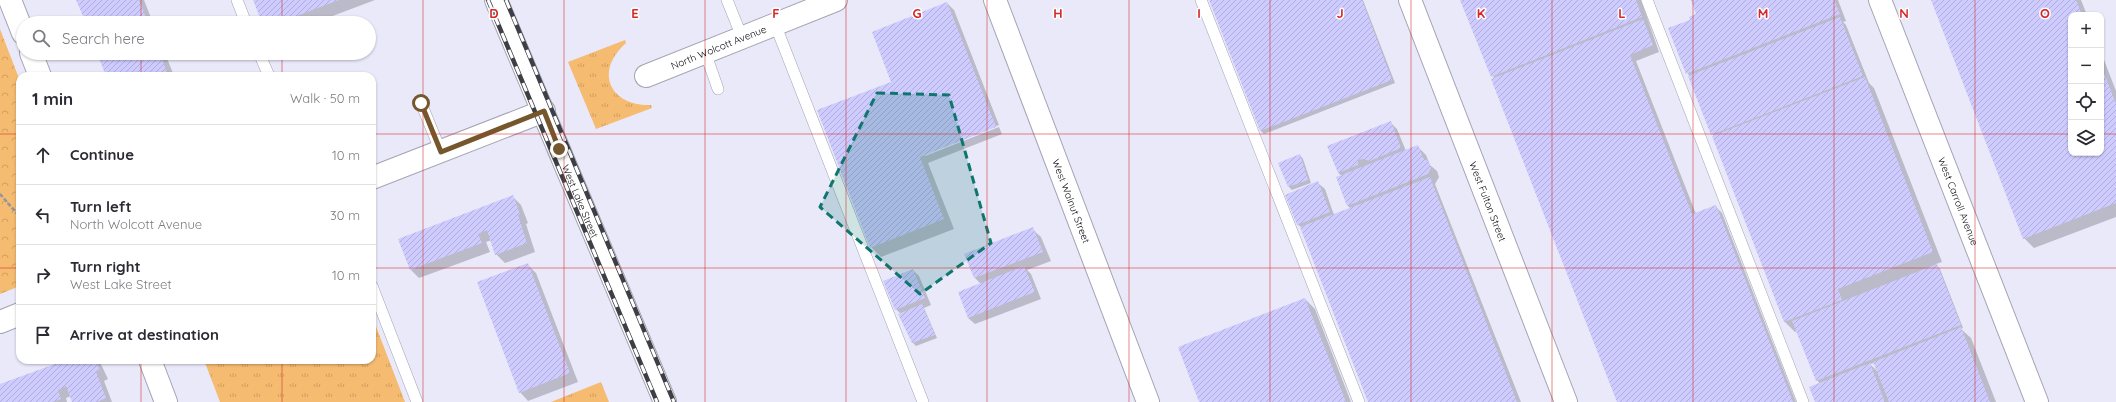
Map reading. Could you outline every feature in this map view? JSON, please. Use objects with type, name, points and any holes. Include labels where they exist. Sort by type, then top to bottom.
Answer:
[{"type":"street","points":[[10,0],[16,16]]},
{"type":"street","name":"West Lake Street","points":[[496,0],[666,402]]},
{"type":"street","name":"North Wolcott Avenue","points":[[646,76],[836,0]]},
{"type":"street","name":"West Walnut Street","points":[[995,0],[1148,402]]},
{"type":"street","name":"West Fulton Street","points":[[1410,0],[1566,402]]},
{"type":"street","name":"West Carroll Avenue","points":[[1880,0],[2037,402]]},
{"type":"street","points":[[34,60],[38,72]]},
{"type":"street","points":[[376,176],[544,111]]},
{"type":"street","points":[[0,322],[16,316]]},
{"type":"street","points":[[152,364],[166,402]]},
{"type":"lane","points":[[236,0],[243,16]]},
{"type":"lane","points":[[727,0],[742,37]]},
{"type":"lane","points":[[1201,0],[1359,402]]},
{"type":"lane","points":[[1647,0],[1803,402]]},
{"type":"lane","points":[[774,24],[923,402]]},
{"type":"lane","points":[[705,52],[718,90]]},
{"type":"lane","points":[[262,60],[267,72]]},
{"type":"lane","points":[[421,103],[441,152]]},
{"type":"lane","points":[[376,296],[417,402]]},
{"type":"path","points":[[0,194],[16,212]]},
{"type":"highlighted area","points":[[877,93],[949,95],[991,243],[920,294],[820,207]]},
{"type":"green space","points":[[0,29],[17,72],[16,288],[0,294]]},
{"type":"green space","points":[[625,40],[626,43],[616,54],[610,65],[609,75],[611,85],[616,93],[625,100],[637,104],[651,105],[652,108],[596,129],[568,62]]},
{"type":"green space","points":[[376,326],[405,402],[220,402],[206,364],[376,364]]},
{"type":"green space","points":[[601,382],[609,402],[551,402]]},
{"type":"building","points":[[76,0],[139,0],[145,16],[83,16]]},
{"type":"building","points":[[253,0],[339,0],[297,16],[259,16]]},
{"type":"building","points":[[1209,0],[1362,0],[1392,80],[1260,131]]},
{"type":"building","points":[[1460,0],[1636,0],[1642,17],[1491,77]]},
{"type":"building","points":[[1691,0],[1834,0],[1840,14],[1686,74],[1668,28],[1690,20],[1689,17],[1696,14]]},
{"type":"building","points":[[1931,0],[2076,0],[2081,12],[2068,12],[2068,156],[2104,156],[2104,73],[2116,104],[2116,203],[2023,239]]},
{"type":"building","points":[[947,2],[996,127],[920,157],[944,219],[870,248],[817,110],[891,82],[872,32]]},
{"type":"building","points":[[1840,17],[1863,76],[1711,135],[1688,76]]},
{"type":"building","points":[[1643,19],[1653,45],[1630,55],[1692,214],[1716,205],[1793,402],[1617,402],[1491,79]]},
{"type":"building","points":[[100,60],[162,60],[167,72],[104,72]]},
{"type":"building","points":[[1865,77],[1933,252],[1838,289],[1842,300],[1784,322],[1712,136]]},
{"type":"building","points":[[1391,121],[1401,148],[1370,161],[1363,159],[1358,160],[1358,165],[1338,173],[1327,146]]},
{"type":"building","points":[[1418,145],[1423,158],[1428,161],[1431,168],[1428,174],[1347,206],[1336,177]]},
{"type":"building","points":[[1300,154],[1308,180],[1288,187],[1278,163]]},
{"type":"building","points":[[1430,177],[1517,402],[1368,402],[1300,227]]},
{"type":"building","points":[[1318,181],[1330,212],[1297,225],[1285,195]]},
{"type":"building","points":[[513,195],[520,214],[518,215],[527,243],[495,255],[487,230],[478,234],[482,243],[410,270],[398,239]]},
{"type":"building","points":[[1033,227],[1043,252],[974,278],[964,254]]},
{"type":"building","points":[[528,263],[570,373],[519,393],[477,282]]},
{"type":"building","points":[[1937,264],[1961,325],[1816,381],[1792,321]]},
{"type":"building","points":[[1024,266],[1035,292],[968,318],[958,292]]},
{"type":"building","points":[[913,269],[925,298],[895,310],[883,281]]},
{"type":"building","points":[[1305,298],[1346,402],[1199,402],[1178,347]]},
{"type":"building","points":[[922,304],[935,335],[912,343],[898,314]]},
{"type":"building","points":[[1961,327],[1990,402],[1889,402],[1873,362]]},
{"type":"building","points":[[1870,363],[1885,402],[1815,402],[1809,387]]},
{"type":"building","points":[[55,364],[97,364],[100,370],[96,372],[106,398],[97,402],[72,402],[66,386],[58,390],[61,399],[52,402],[0,402],[0,384]]},
{"type":"railway","points":[[488,0],[657,402]]},
{"type":"railway","points":[[506,0],[674,402]]},
{"type":"route","points":[[421,103],[441,152],[544,111],[559,149]]}]
